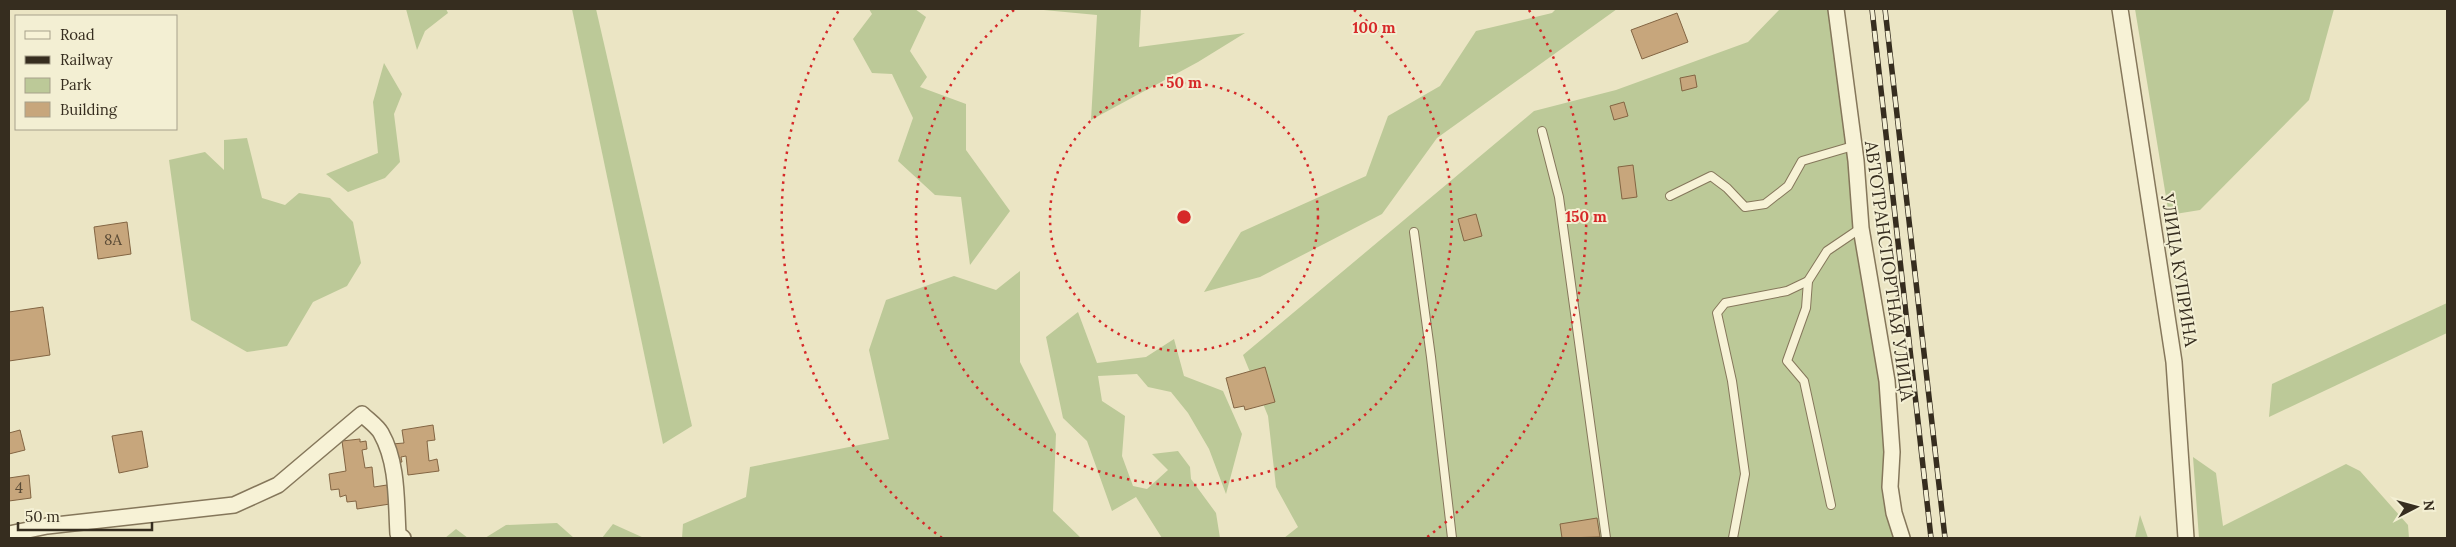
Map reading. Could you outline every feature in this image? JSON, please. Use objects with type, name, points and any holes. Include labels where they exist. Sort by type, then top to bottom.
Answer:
[{"type":"street","name":"АВТОТРАНСПОРТНАЯ УЛИЦА","points":[[1836,9],[1854,146],[1862,228],[1887,381],[1892,452],[1890,487],[1894,513],[1902,538]]},
{"type":"street","name":"УЛИЦА КУПРИНА","points":[[2120,9],[2174,362],[2186,538]]},
{"type":"street","points":[[9,534],[47,526],[234,505],[278,485],[362,414],[381,432],[390,455],[394,476],[398,534],[403,538]]},
{"type":"lane","points":[[1542,131],[1559,197],[1606,538]]},
{"type":"lane","points":[[1670,196],[1710,176],[1727,188],[1745,207],[1765,204],[1788,186],[1802,161],[1854,146]]},
{"type":"lane","points":[[1831,505],[1804,381],[1787,361],[1806,308],[1808,281],[1827,251],[1862,228]]},
{"type":"lane","points":[[1414,232],[1452,538]]},
{"type":"lane","points":[[1733,538],[1746,474],[1732,380],[1718,313],[1725,303],[1787,290],[1808,281]]},
{"type":"green space","points":[[406,9],[446,9],[448,13],[425,31],[417,50]]},
{"type":"green space","points":[[572,9],[596,9],[692,426],[663,444]]},
{"type":"green space","points":[[869,9],[915,9],[926,17],[910,51],[927,77],[920,87],[966,104],[966,150],[1010,211],[970,265],[961,197],[935,195],[898,161],[913,118],[892,74],[872,73],[853,39],[872,14]]},
{"type":"green space","points":[[1033,9],[1141,9],[1139,47],[1245,33],[1198,62],[1091,120],[1097,15]]},
{"type":"green space","points":[[1556,9],[1617,9],[1437,138],[1382,214],[1260,277],[1204,292],[1241,232],[1366,176],[1388,116],[1440,86],[1476,31],[1552,13]]},
{"type":"green space","points":[[1780,9],[1843,9],[1905,538],[1284,538],[1298,527],[1276,487],[1268,416],[1243,355],[1534,111],[1616,90],[1748,42]]},
{"type":"green space","points":[[2135,9],[2334,9],[2309,100],[2200,210],[2169,215]]},
{"type":"green space","points":[[384,63],[402,94],[394,114],[400,162],[385,178],[348,192],[326,174],[378,153],[373,102]]},
{"type":"green space","points":[[247,138],[262,198],[285,205],[299,193],[330,198],[353,222],[361,263],[347,286],[313,302],[287,346],[247,352],[191,320],[169,160],[205,152],[224,170],[224,140]]},
{"type":"green space","points":[[1020,271],[1020,362],[1056,434],[1053,511],[1081,538],[682,538],[683,524],[746,497],[750,467],[889,439],[869,350],[886,300],[954,276],[996,290]]},
{"type":"green space","points":[[2447,303],[2447,333],[2269,417],[2272,384]]},
{"type":"green space","points":[[1078,312],[1097,363],[1146,357],[1174,339],[1184,376],[1223,391],[1242,434],[1226,494],[1209,449],[1188,413],[1171,392],[1148,387],[1137,374],[1098,376],[1102,401],[1125,416],[1122,456],[1133,486],[1147,489],[1168,470],[1152,454],[1178,451],[1190,467],[1191,479],[1216,513],[1220,538],[1162,538],[1136,497],[1112,511],[1087,441],[1063,418],[1046,337]]},
{"type":"green space","points":[[2193,457],[2216,473],[2223,526],[2346,464],[2360,471],[2408,525],[2409,538],[2199,538]]},
{"type":"green space","points":[[2140,515],[2148,538],[2135,538]]},
{"type":"green space","points":[[557,523],[574,538],[485,538],[506,525]]},
{"type":"green space","points":[[613,524],[644,538],[602,538]]},
{"type":"green space","points":[[456,529],[468,538],[445,538]]},
{"type":"building","points":[[1677,13],[1688,42],[1642,59],[1631,30]]},
{"type":"building","points":[[1695,75],[1697,87],[1682,91],[1680,78]]},
{"type":"building","points":[[1624,102],[1628,116],[1614,120],[1610,106]]},
{"type":"building","points":[[1633,165],[1637,197],[1622,199],[1618,167]]},
{"type":"building","points":[[1476,214],[1482,236],[1464,241],[1458,219]]},
{"type":"building","points":[[127,222],[131,254],[98,259],[94,227]]},
{"type":"building","points":[[43,307],[50,355],[9,361],[9,312]]},
{"type":"building","points":[[1265,367],[1275,402],[1245,410],[1244,406],[1234,408],[1226,378]]},
{"type":"building","points":[[433,425],[435,440],[427,441],[429,461],[437,459],[439,471],[408,475],[406,456],[401,457],[402,462],[394,463],[392,444],[404,443],[402,430]]},
{"type":"building","points":[[20,430],[25,450],[9,454],[9,433]]},
{"type":"building","points":[[142,431],[148,467],[119,473],[112,436]]},
{"type":"building","points":[[360,439],[360,442],[366,441],[367,449],[362,450],[365,468],[372,467],[374,487],[387,485],[390,504],[357,509],[356,501],[347,502],[346,495],[340,497],[339,489],[331,490],[329,474],[346,471],[342,441]]},
{"type":"building","points":[[29,475],[31,498],[9,501],[9,478]]},
{"type":"building","points":[[1597,518],[1600,537],[1562,538],[1560,524]]},
{"type":"railway","points":[[1872,9],[1931,538]]},
{"type":"railway","points":[[1885,9],[1945,538]]}]
